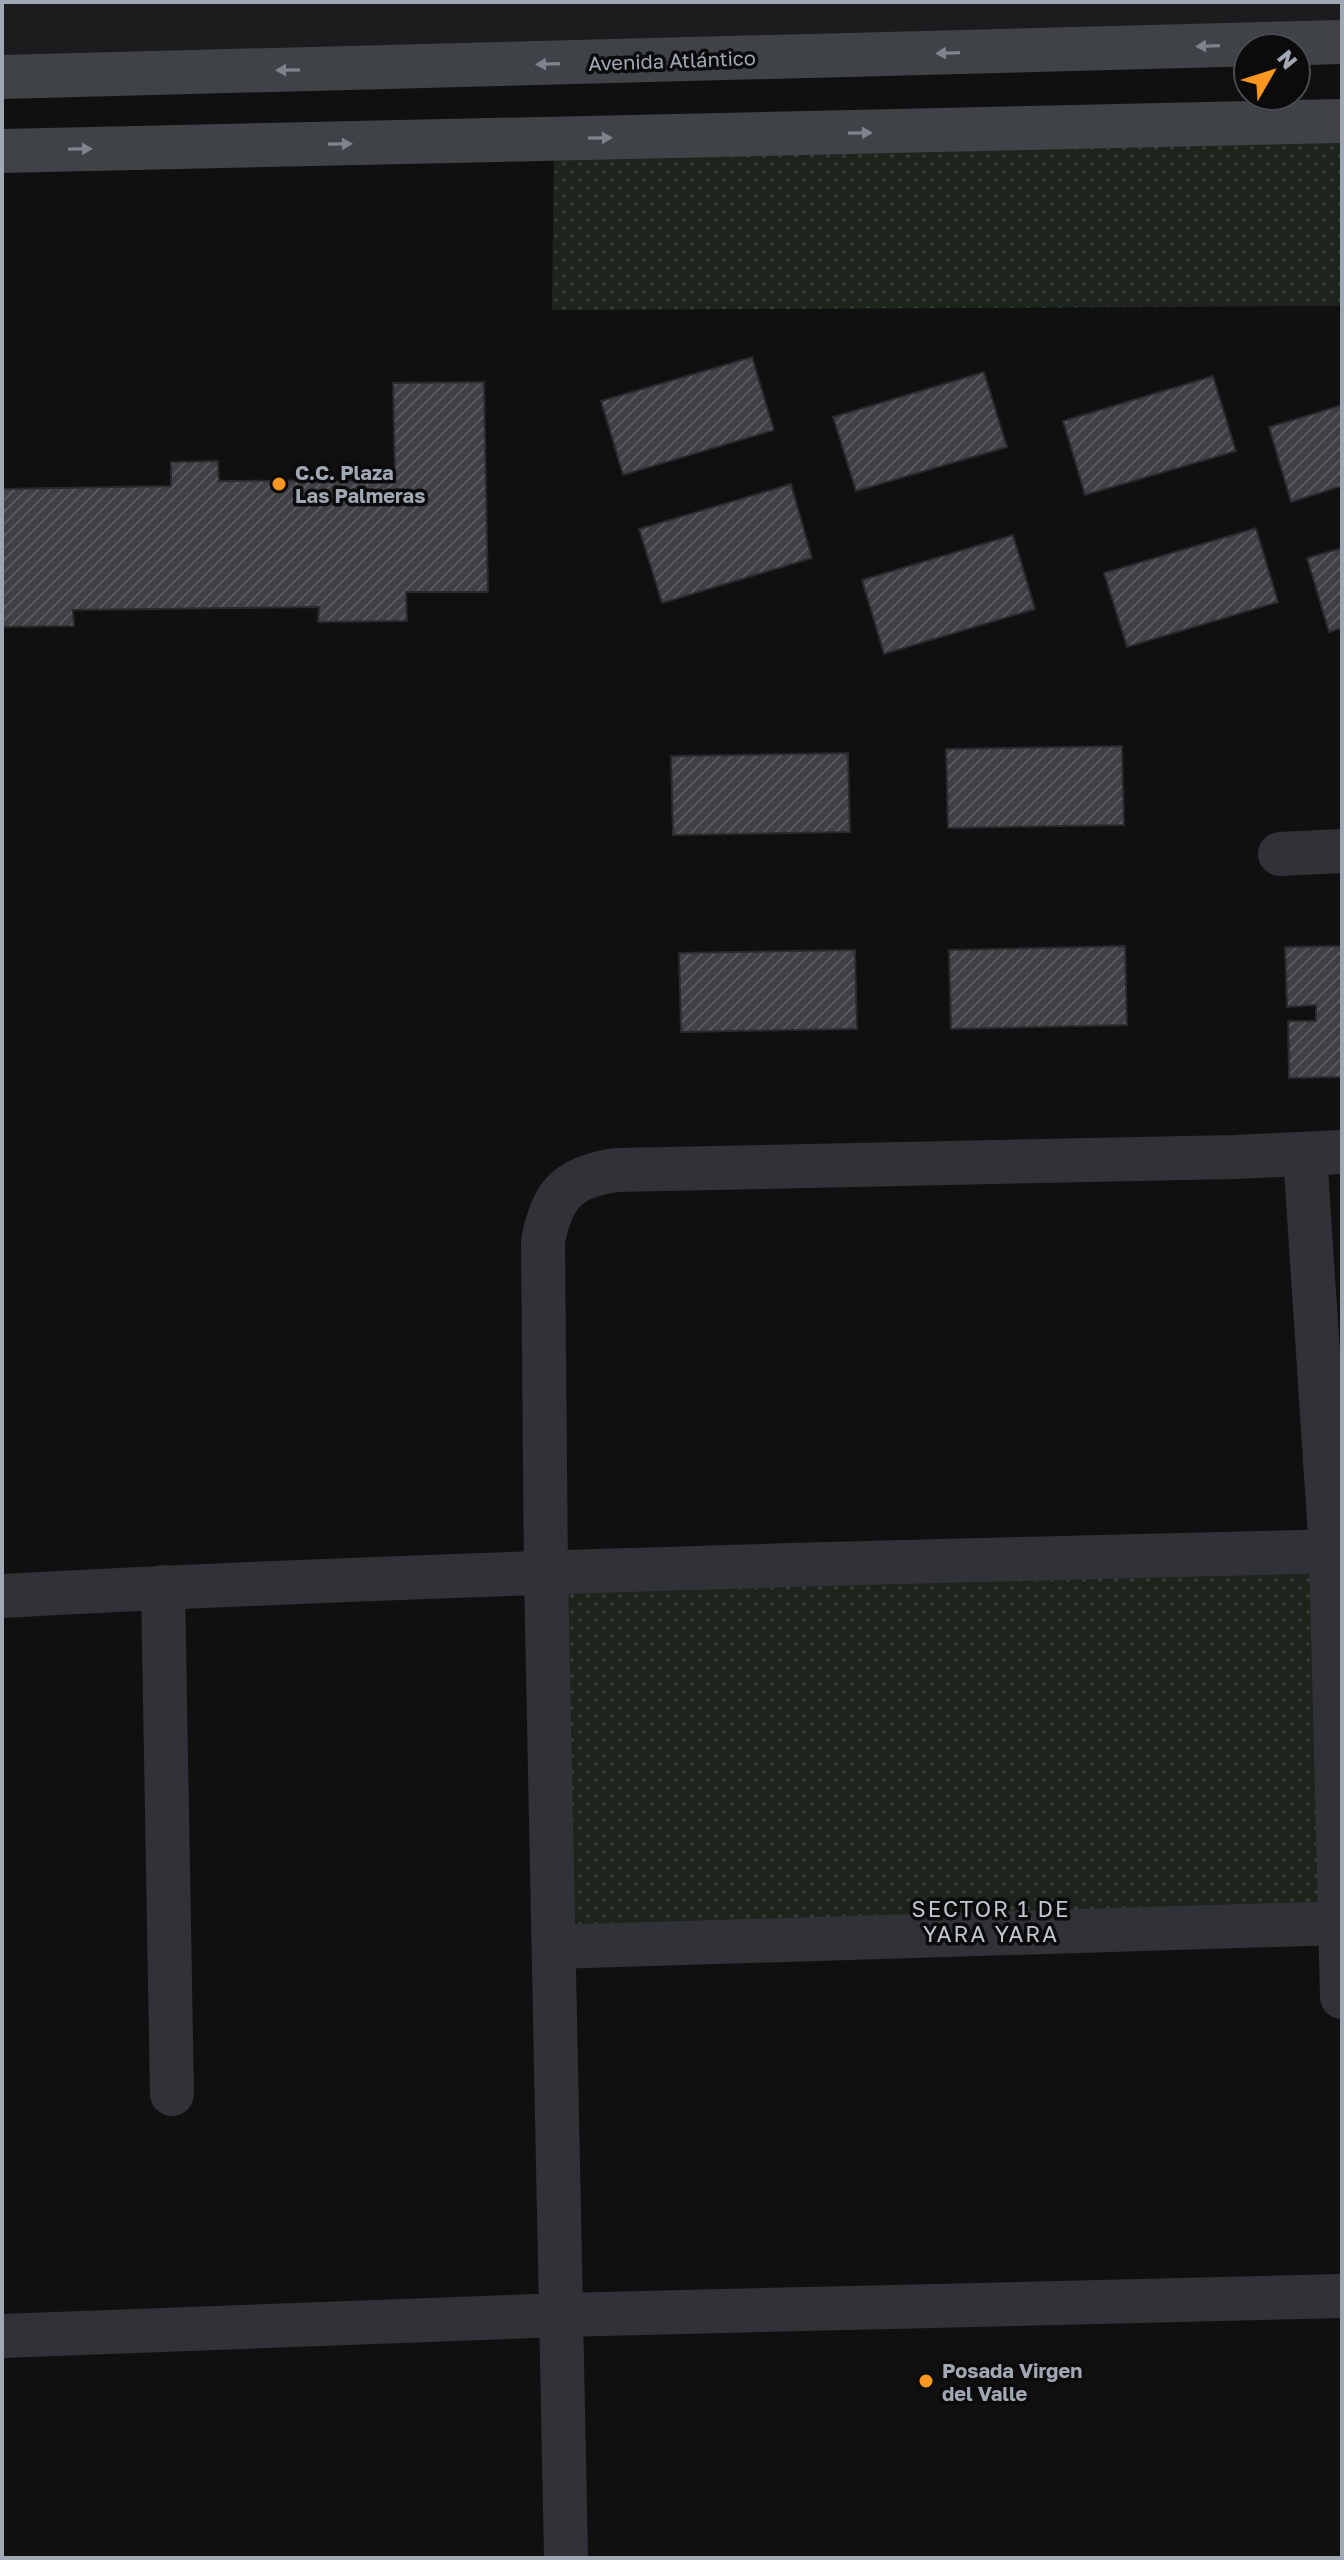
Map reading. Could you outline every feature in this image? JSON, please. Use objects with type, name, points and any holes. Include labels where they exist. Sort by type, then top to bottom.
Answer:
[{"type":"main road","name":"Avenida Atlántico","points":[[2,77],[1342,42]]},
{"type":"main road","points":[[2,151],[1342,121]]},
{"type":"street","points":[[1280,854],[1342,851]]},
{"type":"street","points":[[566,2558],[546,1574],[543,1241],[547,1217],[558,1197],[574,1182],[593,1173],[616,1170],[1324,1153],[1337,1551],[1342,1997]]},
{"type":"street","points":[[2,1596],[163,1587],[546,1574],[1337,1551]]},
{"type":"street","points":[[163,1587],[172,2094]]},
{"type":"street","points":[[554,1947],[1340,1923]]},
{"type":"street","points":[[2,2336],[561,2315],[1342,2296]]},
{"type":"shaded area","points":[[2,2],[1342,2],[1342,42],[1312,43],[1312,32],[1232,32],[1232,45],[2,77]]},
{"type":"shaded area","points":[[1342,121],[1342,306],[552,310],[554,139]]},
{"type":"shaded area","points":[[1331,1551],[1340,1923],[554,1947],[546,1574]]},
{"type":"building","points":[[752,357],[774,430],[623,475],[601,401]]},
{"type":"building","points":[[984,372],[1007,447],[856,491],[833,417]]},
{"type":"building","points":[[1213,376],[1236,451],[1085,495],[1063,421]]},
{"type":"building","points":[[484,382],[488,592],[406,592],[407,621],[318,622],[319,607],[73,610],[74,626],[2,627],[2,489],[171,486],[171,462],[218,461],[219,481],[395,480],[393,383]]},
{"type":"building","points":[[1342,405],[1342,486],[1291,502],[1269,427]]},
{"type":"building","points":[[791,484],[812,558],[662,603],[639,529]]},
{"type":"building","points":[[1256,528],[1278,602],[1127,647],[1104,573]]},
{"type":"building","points":[[1013,535],[1035,609],[884,654],[862,580]]},
{"type":"building","points":[[1342,548],[1342,628],[1329,632],[1307,558]]},
{"type":"building","points":[[1122,746],[1124,825],[948,828],[946,749]]},
{"type":"building","points":[[848,753],[850,832],[673,835],[671,756]]},
{"type":"building","points":[[1125,946],[1127,1025],[951,1029],[949,950]]},
{"type":"building","points":[[1342,946],[1342,1077],[1289,1078],[1288,1021],[1316,1021],[1316,1005],[1287,1007],[1285,947]]},
{"type":"building","points":[[855,950],[857,1029],[681,1032],[679,953]]},
{"type":"place","name":"C.C. Plaza Las Palmeras","points":[[279,484]]},
{"type":"place","name":"Posada Virgen del Valle","points":[[926,2381]]},
{"type":"district","name":"SECTOR 1 DE YARA YARA","points":[[991,1920]]}]
